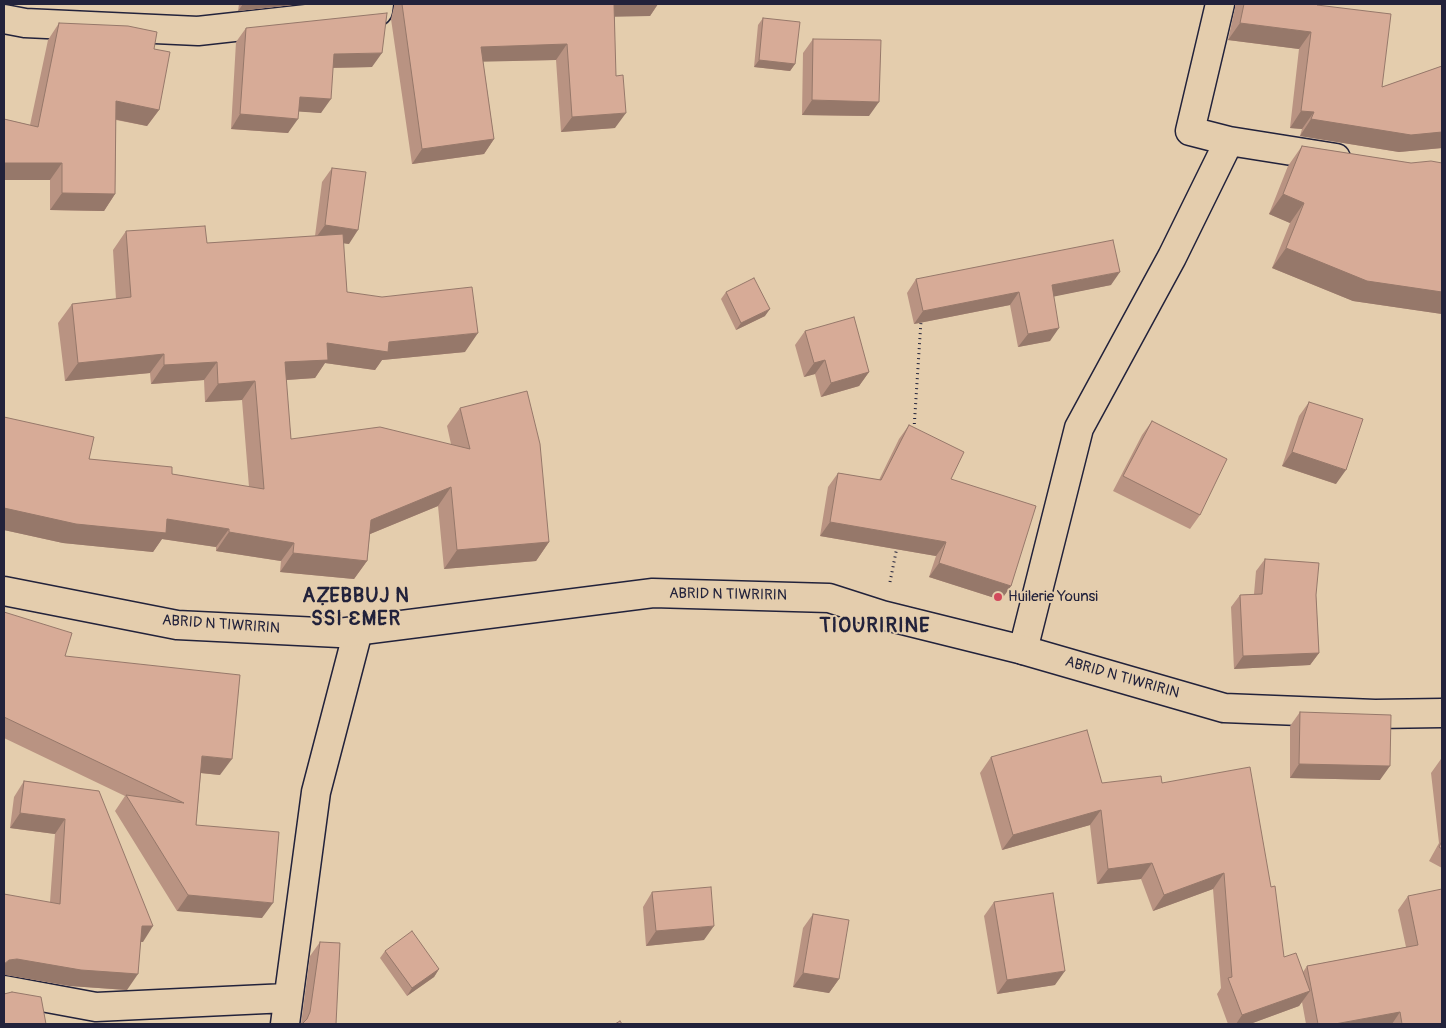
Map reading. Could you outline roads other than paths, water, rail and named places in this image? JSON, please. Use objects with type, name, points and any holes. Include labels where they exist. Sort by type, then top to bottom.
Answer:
[{"type":"street","points":[[4,19],[25,23],[198,31],[378,11],[379,4]]},
{"type":"street","points":[[1220,4],[1190,131],[1229,141],[1361,162]]},
{"type":"street","points":[[1023,650],[1079,428],[1172,257],[1229,141]]},
{"type":"street","name":"ABRID N TIWRIRIN","points":[[4,591],[177,625],[339,633],[653,593],[829,598],[882,615],[1023,650],[1224,708],[1375,714],[1442,713]]},
{"type":"street","points":[[4,990],[96,1007],[286,1011],[316,792],[358,631]]},
{"type":"place","name":"Huilerie Younsi","points":[[998,597]]},
{"type":"district","name":"AẒEBBUJ N SSI ƐMER","points":[[356,608]]},
{"type":"district","name":"TIOURIRINE","points":[[875,627]]}]
